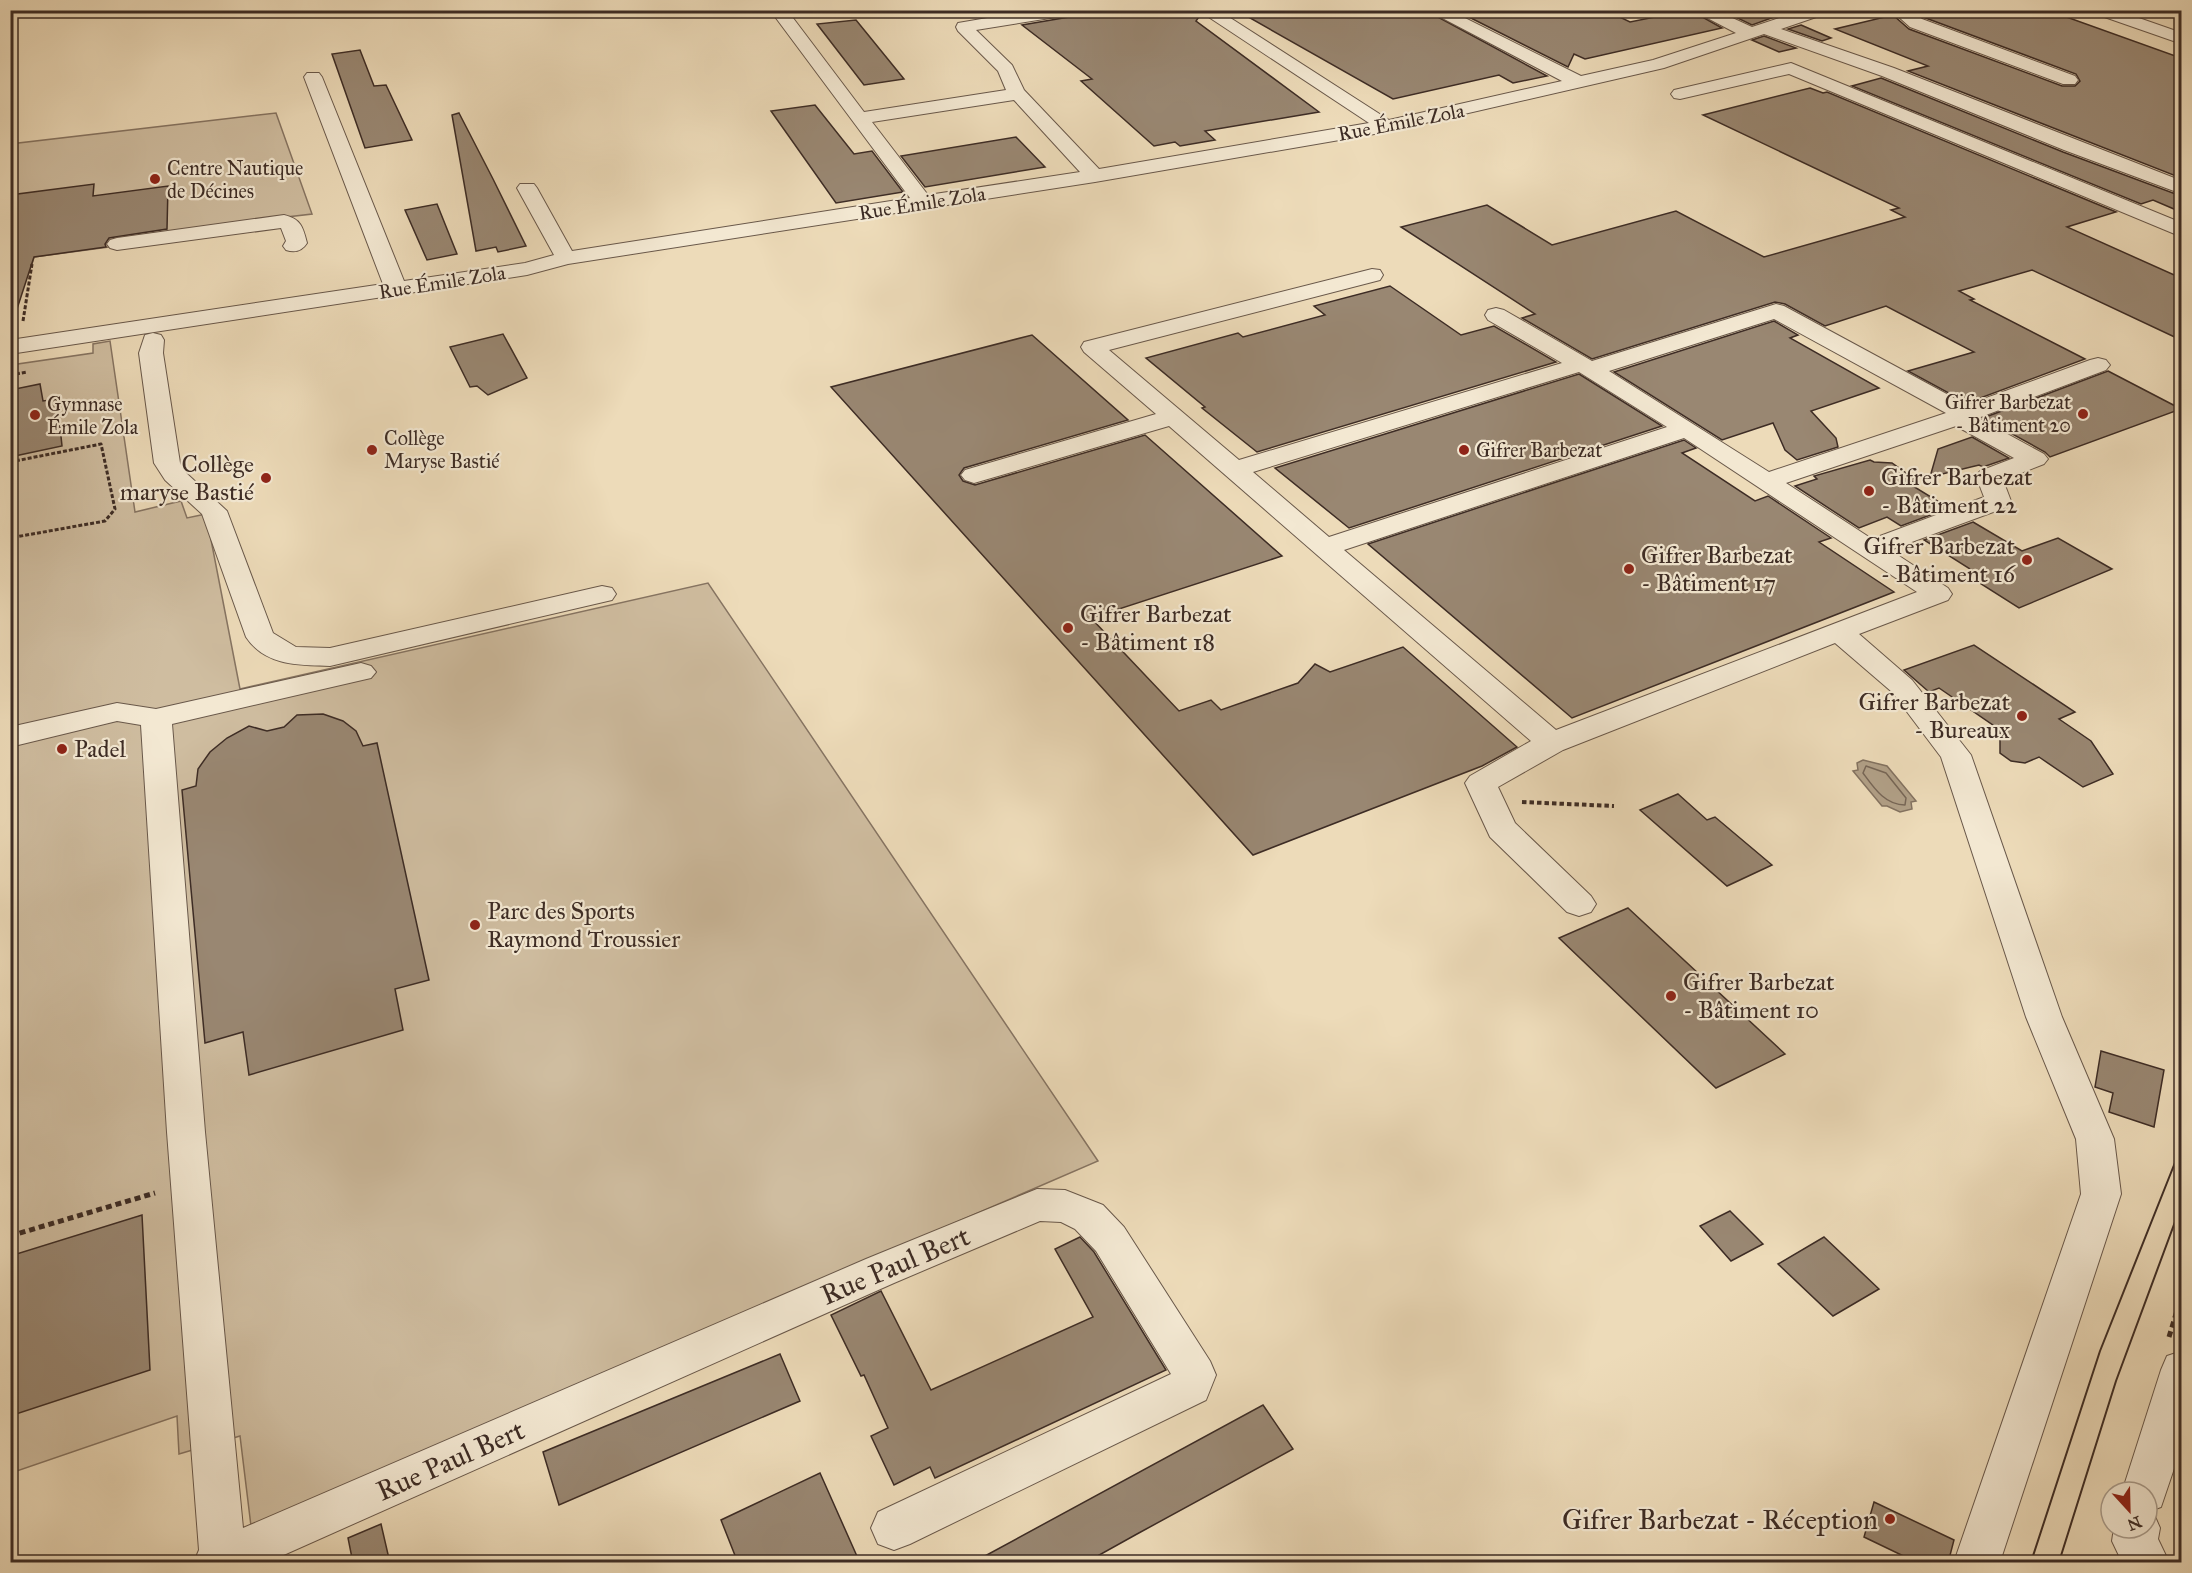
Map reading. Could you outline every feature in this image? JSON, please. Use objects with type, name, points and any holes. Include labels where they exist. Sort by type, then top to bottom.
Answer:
[{"type":"street","points":[[778,10],[924,203]]},
{"type":"street","points":[[1069,10],[964,27],[1006,69],[1013,88],[1095,176]]},
{"type":"street","points":[[1206,10],[1386,126]]},
{"type":"street","points":[[1435,10],[1580,83]]},
{"type":"street","points":[[1700,10],[1888,72],[2070,146],[2181,188]]},
{"type":"street","name":"Rue Émile Zola","points":[[145,334],[232,329],[241,326],[247,318],[246,311],[527,269],[566,258],[1095,176],[1386,126],[1580,83],[1683,55],[1822,10]]},
{"type":"street","points":[[1899,10],[1916,23],[2069,80]]},
{"type":"street","points":[[2099,10],[2181,39]]},
{"type":"street","points":[[1787,21],[2078,135]]},
{"type":"street","points":[[2161,32],[2181,27]]},
{"type":"street","points":[[1683,55],[1742,79]]},
{"type":"street","points":[[1680,94],[1791,68],[2181,231]]},
{"type":"street","points":[[313,77],[396,289]]},
{"type":"street","points":[[859,118],[1018,94]]},
{"type":"street","points":[[527,188],[566,258]]},
{"type":"street","points":[[117,244],[284,221],[292,225],[297,243],[292,246]]},
{"type":"street","points":[[1372,274],[1092,347],[1552,742]]},
{"type":"street","points":[[367,293],[373,304],[382,305],[454,294],[465,287],[463,279]]},
{"type":"street","points":[[1235,469],[1776,311],[2035,459],[1989,476],[1998,501],[1869,549]]},
{"type":"street","points":[[1496,315],[1586,366],[1687,429],[1938,594],[1552,742],[1481,783],[1501,829],[1579,904]]},
{"type":"street","points":[[15,346],[145,334],[151,353],[167,463],[174,475],[214,511],[260,637],[289,656],[330,657],[602,594]]},
{"type":"street","points":[[1767,481],[1961,415],[2098,365]]},
{"type":"street","points":[[974,475],[1174,416]]},
{"type":"street","points":[[1325,547],[1687,429]]},
{"type":"street","points":[[1839,632],[1902,686],[1956,755],[2044,1017],[2095,1139],[2101,1194],[1977,1563]]},
{"type":"street","points":[[10,737],[117,712],[156,718],[361,672]]},
{"type":"street","points":[[156,718],[190,1182],[215,1444],[220,1561]]},
{"type":"street","name":"Rue Paul Bert","points":[[220,1561],[880,1271],[1037,1205],[1065,1206],[1089,1217],[1110,1239],[1194,1375],[1191,1386],[894,1528]]},
{"type":"street","points":[[2149,1480],[2181,1370]]},
{"type":"path","points":[[15,346],[32,264]]},
{"type":"path","points":[[10,462],[101,444],[115,509],[105,521],[10,538]]},
{"type":"path","points":[[1488,800],[1614,806]]},
{"type":"path","points":[[10,1236],[190,1182]]},
{"type":"shaded area","name":"Centre Nautique de Décines","points":[[276,113],[312,214],[209,226],[109,247],[34,257],[32,264],[11,267],[10,144]]},
{"type":"shaded area","name":"Parc des Sports Raymond Troussier","points":[[110,341],[135,512],[181,501],[187,518],[206,514],[240,689],[708,583],[1098,1161],[251,1526],[240,1436],[179,1454],[177,1416],[11,1473],[11,365],[93,353],[93,344]]},
{"type":"water","points":[[1863,760],[1887,766],[1916,801],[1911,802],[1912,809],[1900,812],[1882,806],[1853,771],[1858,770],[1857,763]]},
{"type":"building","points":[[1079,10],[1196,10],[1201,14],[1196,21],[1319,112],[1205,131],[1215,140],[1180,146],[1175,142],[1154,146],[1081,81],[1092,79],[1022,25],[1069,17]]},
{"type":"building","points":[[1236,10],[1425,10],[1547,76],[1513,83],[1499,75],[1393,99]]},
{"type":"building","points":[[1455,10],[1605,10],[1630,22],[1690,10],[1722,28],[1585,59],[1574,54],[1568,67]]},
{"type":"building","points":[[1721,10],[1769,10],[1780,15],[1752,25]]},
{"type":"building","points":[[1914,10],[2047,10],[2181,58],[2181,178],[1908,71],[1928,66],[1835,29],[1893,15],[1909,29],[2062,86],[2075,86],[2080,81],[2076,74],[1923,17]]},
{"type":"building","points":[[856,20],[904,79],[864,85],[817,24]]},
{"type":"building","points":[[1801,25],[1831,38],[1822,41],[1788,29]]},
{"type":"building","points":[[1764,36],[1796,48],[1779,52],[1752,40]]},
{"type":"building","points":[[360,50],[374,86],[386,85],[412,140],[365,148],[332,54]]},
{"type":"building","points":[[1881,78],[2063,152],[2181,196],[2181,212],[2153,200],[2141,204],[1852,86]]},
{"type":"building","points":[[1810,88],[1823,93],[1827,92],[2116,212],[2067,227],[2181,278],[2181,340],[2032,270],[1959,291],[1974,299],[1970,300],[2085,359],[1967,403],[1908,371],[1974,352],[1886,306],[1825,326],[1785,304],[1775,302],[1592,359],[1522,318],[1535,314],[1401,227],[1487,205],[1552,245],[1676,211],[1764,257],[1905,217],[1891,210],[1899,208],[1703,115]]},
{"type":"building","points":[[815,105],[854,154],[872,151],[903,192],[836,203],[771,111]]},
{"type":"building","points":[[459,113],[526,246],[498,252],[496,247],[476,251],[452,115]]},
{"type":"building","points":[[1016,137],[1045,167],[925,187],[901,156]]},
{"type":"building","points":[[94,184],[93,196],[168,186],[167,229],[109,238],[105,244],[106,247],[34,257],[16,312],[10,311],[10,195]]},
{"type":"building","points":[[437,204],[457,254],[427,260],[405,210]]},
{"type":"building","points":[[1390,286],[1461,335],[1494,326],[1556,362],[1257,452],[1202,408],[1205,407],[1146,358],[1238,333],[1243,337],[1325,315],[1314,306]]},
{"type":"building","points":[[1774,321],[1798,335],[1790,338],[1879,388],[1811,411],[1836,438],[1838,447],[1797,460],[1785,450],[1773,423],[1722,440],[1614,372]]},
{"type":"building","points":[[503,334],[527,378],[488,395],[477,386],[470,387],[450,347]]},
{"type":"building","name":"Gifrer Barbezat - Bâtiment 18","points":[[1032,335],[1128,420],[964,468],[959,475],[963,481],[975,485],[1145,435],[1282,556],[1091,618],[1179,711],[1211,700],[1221,710],[1298,683],[1315,664],[1330,672],[1403,647],[1517,747],[1482,766],[1253,855],[831,387]]},
{"type":"building","name":"Gifrer Barbezat - Bâtiment 20","points":[[2108,371],[2181,409],[2050,457],[2045,452],[1983,418]]},
{"type":"building","name":"Gifrer Barbezat","points":[[1579,374],[1662,426],[1349,528],[1275,468]]},
{"type":"building","name":"Gymnase Émile Zola","points":[[40,384],[43,401],[57,399],[62,446],[10,457],[10,390]]},
{"type":"building","points":[[1972,437],[2009,458],[1983,467],[1979,465],[1930,477],[1938,449]]},
{"type":"building","name":"Gifrer Barbezat - Bâtiment 17","points":[[1684,440],[1696,448],[1682,453],[1755,501],[1768,496],[1831,538],[1819,542],[1894,592],[1572,718],[1368,544]]},
{"type":"building","name":"Gifrer Barbezat - Bâtiment 22","points":[[1870,460],[1892,463],[1917,481],[1908,483],[1949,508],[1901,526],[1887,517],[1859,528],[1795,486],[1817,479],[1814,476]]},
{"type":"building","name":"Gifrer Barbezat - Bâtiment 16","points":[[1973,522],[2022,551],[2058,538],[2112,569],[2019,608],[1978,582],[1986,579],[1924,540]]},
{"type":"building","name":"Gifrer Barbezat - Bureaux","points":[[1974,645],[2075,712],[2059,719],[2091,741],[2113,774],[2083,787],[2039,757],[2025,763],[2011,761],[2000,753],[2000,730],[1939,688],[1929,692],[1904,670]]},
{"type":"building","points":[[323,714],[343,721],[356,731],[363,746],[377,743],[429,980],[395,989],[403,1030],[249,1075],[243,1032],[205,1043],[182,790],[196,786],[198,769],[210,752],[227,738],[249,726],[267,731],[284,727],[297,715]]},
{"type":"building","points":[[1678,794],[1707,820],[1715,817],[1772,865],[1727,886],[1640,810]]},
{"type":"building","name":"Gifrer Barbezat - Bâtiment 10","points":[[1628,908],[1785,1054],[1716,1088],[1559,938]]},
{"type":"building","points":[[2101,1051],[2164,1070],[2154,1127],[2109,1112],[2113,1093],[2095,1087]]},
{"type":"building","points":[[1730,1211],[1763,1244],[1731,1261],[1700,1226]]},
{"type":"building","points":[[142,1215],[150,1370],[10,1416],[10,1256]]},
{"type":"building","points":[[1080,1237],[1094,1252],[1166,1370],[935,1478],[930,1467],[894,1485],[871,1436],[888,1428],[864,1375],[861,1376],[831,1315],[881,1291],[931,1390],[1093,1317],[1055,1249]]},
{"type":"building","points":[[1824,1237],[1879,1289],[1833,1316],[1778,1264]]},
{"type":"building","points":[[780,1354],[800,1401],[559,1505],[543,1452]]},
{"type":"building","points":[[1263,1405],[1293,1449],[1085,1563],[972,1563]]},
{"type":"building","points":[[820,1473],[860,1563],[738,1563],[721,1520]]},
{"type":"building","name":"Gifrer Barbezat - Réception","points":[[1874,1502],[1954,1540],[1948,1563],[1918,1563],[1864,1537]]},
{"type":"building","points":[[381,1524],[390,1563],[353,1563],[348,1538]]},
{"type":"tram line","points":[[2031,1562],[2100,1351],[2182,1145]]},
{"type":"tram line","points":[[2059,1562],[2116,1381],[2182,1203]]},
{"type":"place","name":"Centre Nautique de Décines","points":[[155,179]]},
{"type":"place","name":"Gifrer Barbezat - Bâtiment 20","points":[[2083,414]]},
{"type":"place","name":"Gymnase Émile Zola","points":[[35,415]]},
{"type":"place","name":"Collège Maryse Bastié","points":[[372,450]]},
{"type":"place","name":"Gifrer Barbezat","points":[[1464,450]]},
{"type":"place","name":"Collège maryse Bastié","points":[[266,478]]},
{"type":"place","name":"Gifrer Barbezat - Bâtiment 22","points":[[1869,491]]},
{"type":"place","name":"Gifrer Barbezat - Bâtiment 16","points":[[2027,560]]},
{"type":"place","name":"Gifrer Barbezat - Bâtiment 17","points":[[1629,569]]},
{"type":"place","name":"Gifrer Barbezat - Bâtiment 18","points":[[1068,628]]},
{"type":"place","name":"Gifrer Barbezat - Bureaux","points":[[2022,716]]},
{"type":"place","name":"Padel","points":[[62,749]]},
{"type":"place","name":"Parc des Sports Raymond Troussier","points":[[475,925]]},
{"type":"place","name":"Gifrer Barbezat - Bâtiment 10","points":[[1671,996]]},
{"type":"place","name":"Gifrer Barbezat - Réception","points":[[1890,1519]]}]
